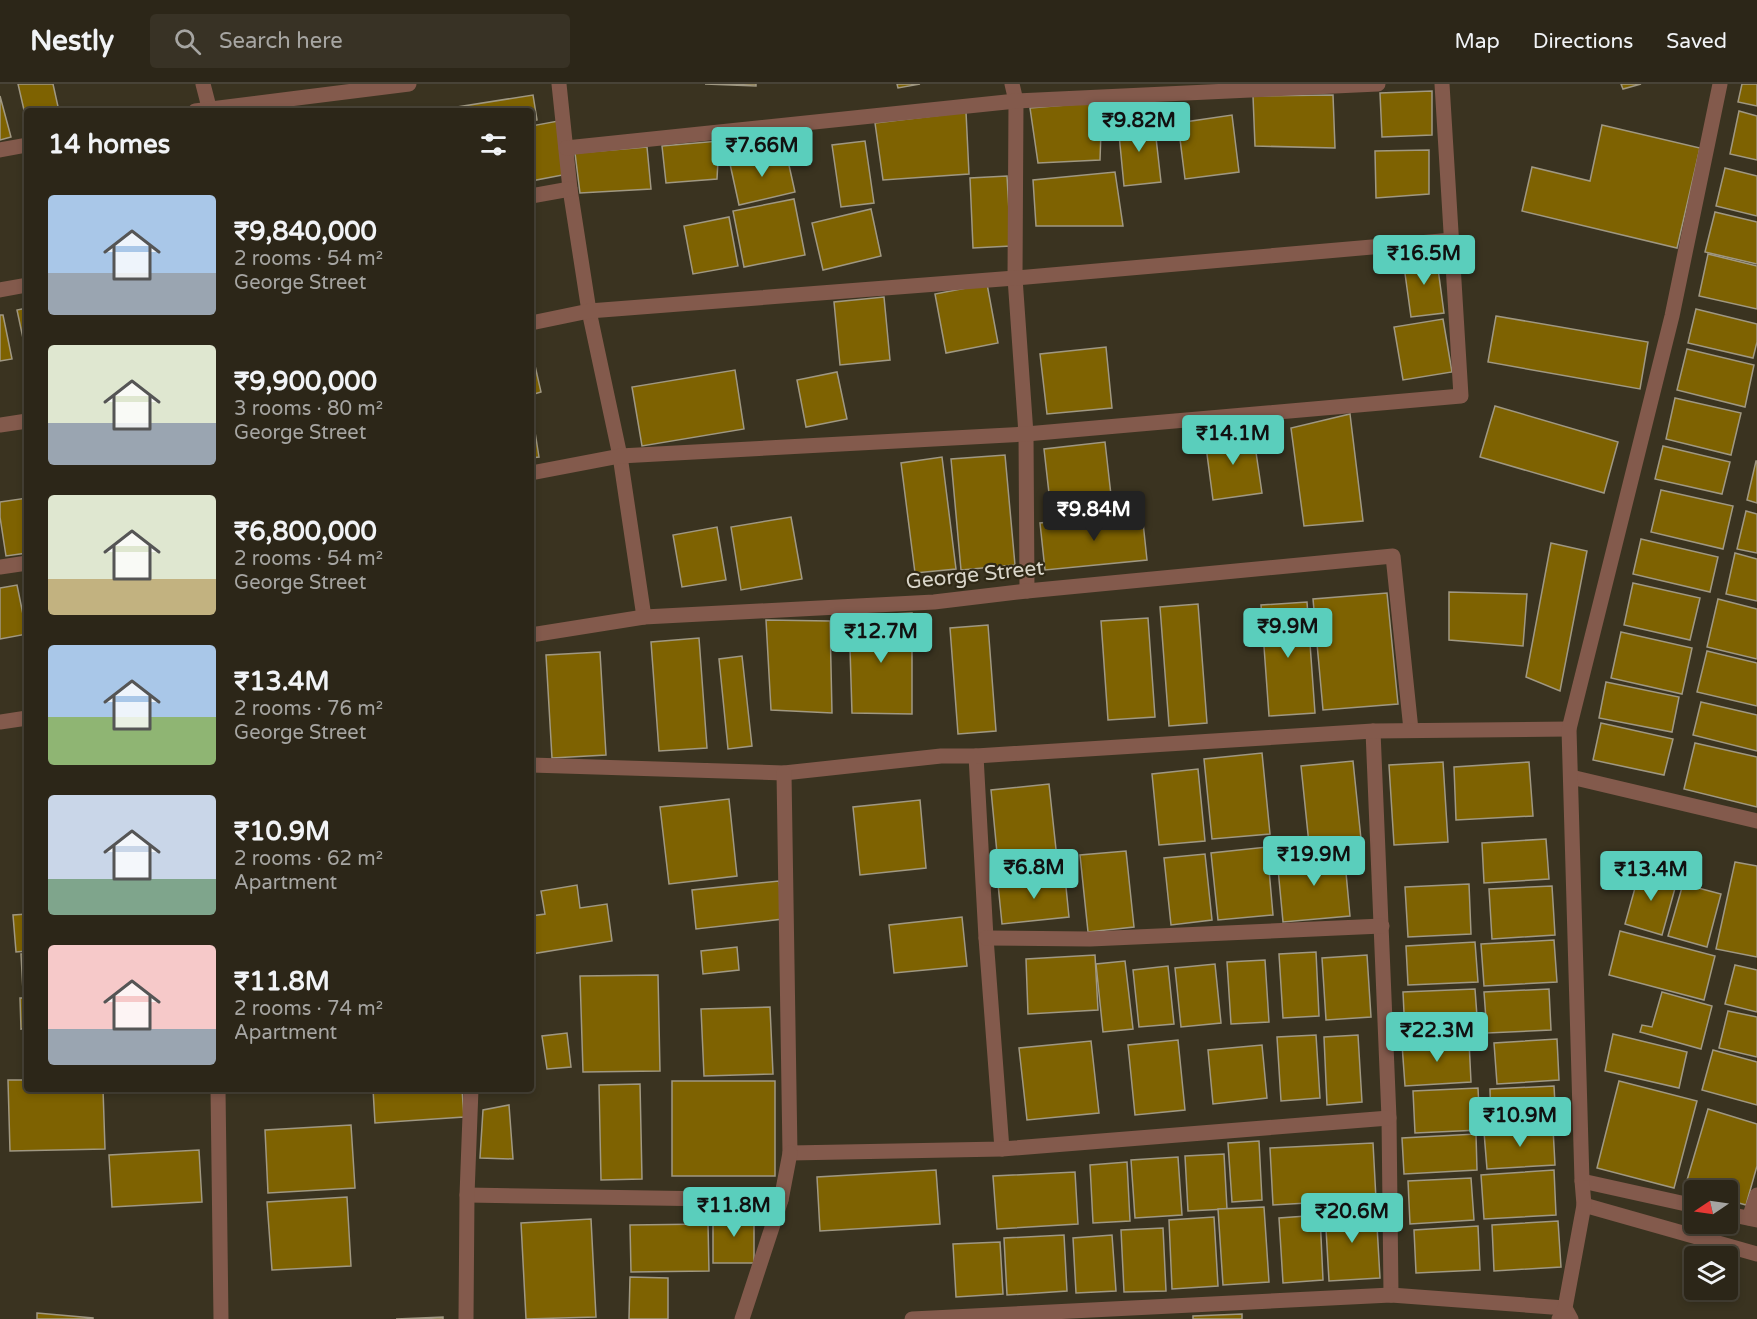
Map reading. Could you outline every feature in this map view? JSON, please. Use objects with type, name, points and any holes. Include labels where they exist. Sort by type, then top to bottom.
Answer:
[{"type":"street","points":[[203,84],[205,108]]},
{"type":"street","points":[[221,108],[410,84]]},
{"type":"street","points":[[559,84],[570,189],[589,310],[620,456],[644,616]]},
{"type":"street","points":[[1012,84],[1016,101],[1015,278],[1026,434],[1027,591]]},
{"type":"street","points":[[566,148],[1016,101],[1378,84]]},
{"type":"street","points":[[534,472],[620,456],[1026,434],[1461,396],[1442,84]]},
{"type":"street","points":[[912,1319],[1391,1294],[1565,1315],[1584,1205],[1569,729],[1672,316],[1720,84]]},
{"type":"street","points":[[0,150],[24,146]]},
{"type":"street","points":[[534,195],[570,189]]},
{"type":"street","points":[[534,323],[589,310],[1015,278],[1453,240]]},
{"type":"street","points":[[0,290],[24,286]]},
{"type":"street","points":[[0,426],[24,422]]},
{"type":"street","name":"George Street","points":[[534,634],[644,616],[934,602],[1393,556],[1411,730]]},
{"type":"street","points":[[0,567],[24,563]]},
{"type":"street","points":[[0,722],[24,718]]},
{"type":"street","points":[[534,765],[784,773],[941,756],[976,756],[1373,731],[1569,729]]},
{"type":"street","points":[[1373,731],[1389,1118],[1391,1294]]},
{"type":"street","points":[[976,756],[986,938],[1002,1149]]},
{"type":"street","points":[[742,1319],[781,1200],[790,1153],[784,773]]},
{"type":"street","points":[[1571,777],[1757,821]]},
{"type":"street","points":[[986,938],[1090,939],[1382,926]]},
{"type":"street","points":[[218,1092],[221,1319]]},
{"type":"street","points":[[466,1319],[471,1092]]},
{"type":"street","points":[[790,1153],[1002,1149],[1389,1118]]},
{"type":"street","points":[[1582,1181],[1684,1204]]},
{"type":"street","points":[[1738,1216],[1753,1219],[1757,1195]]},
{"type":"street","points":[[467,1196],[781,1200]]},
{"type":"street","points":[[1584,1205],[1757,1254]]},
{"type":"building","points":[[18,84],[53,84],[58,108],[24,108],[24,110]]},
{"type":"building","points":[[705,84],[756,84],[756,86]]},
{"type":"building","points":[[897,84],[920,84],[898,88]]},
{"type":"building","points":[[1621,84],[1641,84],[1623,89]]},
{"type":"building","points":[[1742,84],[1757,84],[1757,106],[1738,102]]},
{"type":"building","points":[[1432,91],[1432,135],[1382,137],[1380,93]]},
{"type":"building","points":[[533,95],[537,120],[534,120],[534,108],[451,108]]},
{"type":"building","points":[[1333,95],[1335,148],[1255,146],[1253,96]]},
{"type":"building","points":[[0,96],[11,137],[0,140]]},
{"type":"building","points":[[1102,102],[1100,160],[1038,163],[1030,108]]},
{"type":"building","points":[[1739,111],[1757,116],[1757,160],[1730,154]]},
{"type":"building","points":[[966,112],[969,174],[883,180],[875,123]]},
{"type":"building","points":[[1232,115],[1239,172],[1185,179],[1178,123]]},
{"type":"building","points":[[1154,120],[1161,182],[1124,186],[1118,124]]},
{"type":"building","points":[[558,121],[568,174],[534,180],[534,125]]},
{"type":"building","points":[[1602,125],[1700,148],[1677,248],[1522,211],[1532,167],[1590,181]]},
{"type":"building","points":[[719,141],[717,179],[666,183],[662,146]]},
{"type":"building","points":[[865,141],[874,203],[841,207],[832,145]]},
{"type":"building","points":[[647,147],[651,189],[580,193],[575,153]]},
{"type":"building","points":[[1429,150],[1429,194],[1376,198],[1375,151]]},
{"type":"building","points":[[786,152],[795,192],[739,205],[730,164]]},
{"type":"building","points":[[1725,168],[1757,176],[1757,216],[1716,206]]},
{"type":"building","points":[[1115,172],[1123,226],[1036,226],[1033,180]]},
{"type":"building","points":[[1007,176],[1011,246],[973,248],[970,178]]},
{"type":"building","points":[[794,199],[805,255],[744,267],[733,211]]},
{"type":"building","points":[[871,209],[881,256],[823,270],[812,223]]},
{"type":"building","points":[[1715,212],[1757,222],[1757,264],[1705,252]]},
{"type":"building","points":[[729,217],[738,266],[693,274],[684,226]]},
{"type":"building","points":[[1436,254],[1444,313],[1411,317],[1403,259]]},
{"type":"building","points":[[1708,254],[1757,266],[1757,309],[1699,296]]},
{"type":"building","points":[[987,284],[998,343],[946,353],[935,294]]},
{"type":"building","points":[[884,297],[890,360],[840,365],[834,302]]},
{"type":"building","points":[[24,309],[24,343],[17,310]]},
{"type":"building","points":[[1696,309],[1757,324],[1757,342],[1753,358],[1688,343]]},
{"type":"building","points":[[0,315],[3,315],[12,359],[0,361]]},
{"type":"building","points":[[1496,316],[1648,342],[1640,389],[1488,362]]},
{"type":"building","points":[[1443,319],[1452,372],[1403,380],[1394,327]]},
{"type":"building","points":[[1106,347],[1112,408],[1047,414],[1040,354]]},
{"type":"building","points":[[1687,349],[1754,365],[1745,407],[1677,390]]},
{"type":"building","points":[[534,361],[541,392],[534,394]]},
{"type":"building","points":[[735,370],[744,429],[642,446],[632,387]]},
{"type":"building","points":[[837,372],[847,419],[806,427],[797,380]]},
{"type":"building","points":[[1675,398],[1741,413],[1731,455],[1666,439]]},
{"type":"building","points":[[1495,406],[1618,442],[1604,493],[1480,457]]},
{"type":"building","points":[[1350,414],[1363,521],[1304,526],[1291,428]]},
{"type":"building","points":[[534,426],[539,457],[534,458]]},
{"type":"building","points":[[1253,432],[1262,493],[1213,500],[1205,439]]},
{"type":"building","points":[[1105,442],[1112,504],[1051,511],[1044,449]]},
{"type":"building","points":[[1663,446],[1730,462],[1722,494],[1655,479]]},
{"type":"building","points":[[1005,455],[1015,565],[961,570],[951,459]]},
{"type":"building","points":[[942,457],[956,569],[915,573],[901,463]]},
{"type":"building","points":[[1757,461],[1757,503],[1747,500]]},
{"type":"building","points":[[1661,490],[1733,506],[1723,549],[1651,532]]},
{"type":"building","points":[[24,498],[24,553],[6,556],[0,502]]},
{"type":"building","points":[[1746,511],[1757,514],[1757,553],[1737,549]]},
{"type":"building","points":[[1142,513],[1147,560],[1045,570],[1040,523]]},
{"type":"building","points":[[791,517],[802,579],[741,590],[731,527]]},
{"type":"building","points":[[717,527],[726,580],[682,587],[673,535]]},
{"type":"building","points":[[1641,539],[1718,557],[1710,592],[1633,574]]},
{"type":"building","points":[[1551,543],[1587,551],[1560,691],[1526,677]]},
{"type":"building","points":[[1735,553],[1757,559],[1757,601],[1726,594]]},
{"type":"building","points":[[1633,583],[1700,598],[1690,640],[1624,625]]},
{"type":"building","points":[[17,585],[24,619],[24,635],[0,639],[0,588]]},
{"type":"building","points":[[1449,592],[1527,594],[1523,646],[1449,640]]},
{"type":"building","points":[[1387,593],[1398,704],[1323,710],[1313,599]]},
{"type":"building","points":[[1718,599],[1757,609],[1757,659],[1707,647]]},
{"type":"building","points":[[1307,602],[1315,713],[1269,716],[1261,605]]},
{"type":"building","points":[[1198,604],[1207,723],[1169,726],[1160,607]]},
{"type":"building","points":[[912,613],[912,714],[852,713],[849,616]]},
{"type":"building","points":[[1148,618],[1155,717],[1108,720],[1101,621]]},
{"type":"building","points":[[766,620],[830,621],[832,713],[771,710]]},
{"type":"building","points":[[988,625],[996,731],[958,734],[950,628]]},
{"type":"building","points":[[1621,632],[1692,648],[1682,694],[1611,678]]},
{"type":"building","points":[[699,638],[707,748],[659,751],[651,642]]},
{"type":"building","points":[[1707,651],[1757,663],[1757,706],[1697,692]]},
{"type":"building","points":[[600,652],[606,755],[552,758],[546,655]]},
{"type":"building","points":[[742,656],[752,746],[728,749],[719,659]]},
{"type":"building","points":[[1606,682],[1679,697],[1672,732],[1599,718]]},
{"type":"building","points":[[1701,702],[1757,715],[1757,751],[1693,735]]},
{"type":"building","points":[[1601,723],[1673,739],[1664,775],[1593,760]]},
{"type":"building","points":[[1695,743],[1757,757],[1757,807],[1684,789]]},
{"type":"building","points":[[1262,753],[1270,834],[1212,839],[1204,759]]},
{"type":"building","points":[[1353,761],[1361,839],[1309,844],[1301,766]]},
{"type":"building","points":[[1443,762],[1448,842],[1394,845],[1389,765]]},
{"type":"building","points":[[1529,762],[1533,816],[1456,820],[1454,767]]},
{"type":"building","points":[[1198,769],[1205,841],[1159,845],[1152,774]]},
{"type":"building","points":[[1049,784],[1058,868],[999,874],[991,790]]},
{"type":"building","points":[[729,799],[737,876],[669,884],[660,807]]},
{"type":"building","points":[[920,800],[926,868],[860,875],[853,807]]},
{"type":"building","points":[[1546,839],[1549,879],[1484,883],[1482,843]]},
{"type":"building","points":[[1267,847],[1273,915],[1218,920],[1211,853]]},
{"type":"building","points":[[1126,851],[1134,927],[1088,932],[1080,855]]},
{"type":"building","points":[[1344,851],[1350,916],[1283,922],[1277,858]]},
{"type":"building","points":[[1205,854],[1212,920],[1171,925],[1164,858]]},
{"type":"building","points":[[1735,862],[1757,866],[1757,957],[1716,949]]},
{"type":"building","points":[[1640,870],[1677,881],[1662,935],[1625,924]]},
{"type":"building","points":[[1065,877],[1069,917],[1002,924],[998,884]]},
{"type":"building","points":[[779,881],[783,919],[696,929],[692,890]]},
{"type":"building","points":[[1469,884],[1471,934],[1408,937],[1405,887]]},
{"type":"building","points":[[1683,884],[1721,894],[1707,947],[1668,936]]},
{"type":"building","points":[[577,885],[580,908],[607,904],[612,941],[534,954],[534,916],[545,914],[541,891]]},
{"type":"building","points":[[1552,886],[1555,935],[1492,939],[1489,889]]},
{"type":"building","points":[[24,914],[24,951],[16,952],[13,915]]},
{"type":"building","points":[[962,917],[967,966],[894,973],[889,925]]},
{"type":"building","points":[[1620,931],[1715,956],[1704,1000],[1609,975]]},
{"type":"building","points":[[1554,940],[1557,982],[1484,986],[1481,944]]},
{"type":"building","points":[[1475,942],[1478,982],[1408,985],[1406,946]]},
{"type":"building","points":[[737,947],[739,970],[703,974],[701,951]]},
{"type":"building","points":[[1316,952],[1319,1016],[1283,1018],[1279,954]]},
{"type":"building","points":[[21,954],[24,954],[23,991]]},
{"type":"building","points":[[1095,955],[1098,1010],[1028,1014],[1026,959]]},
{"type":"building","points":[[1367,955],[1371,1017],[1326,1020],[1322,958]]},
{"type":"building","points":[[1265,960],[1269,1022],[1231,1024],[1227,962]]},
{"type":"building","points":[[1125,961],[1133,1029],[1103,1032],[1096,964]]},
{"type":"building","points":[[1215,964],[1221,1023],[1181,1027],[1175,968]]},
{"type":"building","points":[[1735,965],[1757,970],[1757,1012],[1725,1004]]},
{"type":"building","points":[[1168,966],[1174,1024],[1139,1027],[1133,970]]},
{"type":"building","points":[[658,975],[660,1071],[583,1072],[580,976]]},
{"type":"building","points":[[1475,989],[1478,1030],[1405,1034],[1403,992]]},
{"type":"building","points":[[1549,989],[1551,1030],[1487,1033],[1484,992]]},
{"type":"building","points":[[1662,992],[1712,1006],[1701,1049],[1640,1032],[1642,1025],[1652,1027]]},
{"type":"building","points":[[20,998],[24,998],[24,1028],[21,1029]]},
{"type":"building","points":[[770,1007],[773,1074],[704,1076],[701,1009]]},
{"type":"building","points":[[1728,1011],[1757,1017],[1757,1057],[1719,1048]]},
{"type":"building","points":[[567,1033],[571,1067],[547,1069],[542,1036]]},
{"type":"building","points":[[1613,1034],[1687,1052],[1679,1088],[1605,1071]]},
{"type":"building","points":[[1316,1035],[1320,1098],[1281,1101],[1277,1037]]},
{"type":"building","points":[[1358,1035],[1362,1102],[1327,1105],[1324,1037]]},
{"type":"building","points":[[1557,1039],[1559,1080],[1497,1084],[1494,1043]]},
{"type":"building","points":[[1178,1040],[1185,1110],[1135,1115],[1128,1045]]},
{"type":"building","points":[[1091,1041],[1099,1113],[1027,1120],[1019,1048]]},
{"type":"building","points":[[1469,1041],[1471,1082],[1405,1086],[1402,1044]]},
{"type":"building","points":[[1262,1045],[1267,1098],[1213,1104],[1208,1050]]},
{"type":"building","points":[[1713,1050],[1757,1062],[1757,1105],[1702,1090]]},
{"type":"building","points":[[8,1080],[24,1080],[24,1092],[103,1092],[105,1149],[10,1151]]},
{"type":"building","points":[[672,1081],[775,1081],[775,1176],[672,1176]]},
{"type":"building","points":[[1619,1081],[1697,1101],[1674,1188],[1597,1168]]},
{"type":"building","points":[[640,1084],[642,1179],[601,1180],[599,1085]]},
{"type":"building","points":[[1554,1086],[1556,1122],[1491,1125],[1490,1089]]},
{"type":"building","points":[[1478,1088],[1480,1130],[1415,1133],[1413,1091]]},
{"type":"building","points":[[373,1092],[462,1092],[464,1117],[375,1123]]},
{"type":"building","points":[[509,1105],[513,1159],[480,1158],[483,1110]]},
{"type":"building","points":[[1708,1109],[1757,1124],[1757,1166],[1746,1205],[1738,1203],[1738,1180],[1687,1180]]},
{"type":"building","points":[[351,1125],[355,1188],[268,1193],[265,1130]]},
{"type":"building","points":[[1553,1128],[1555,1165],[1487,1169],[1484,1132]]},
{"type":"building","points":[[1476,1134],[1477,1170],[1404,1174],[1402,1138]]},
{"type":"building","points":[[1259,1141],[1262,1200],[1232,1202],[1228,1143]]},
{"type":"building","points":[[1373,1143],[1376,1199],[1273,1205],[1270,1148]]},
{"type":"building","points":[[199,1150],[202,1202],[112,1207],[109,1155]]},
{"type":"building","points":[[1224,1154],[1227,1209],[1188,1211],[1185,1156]]},
{"type":"building","points":[[1178,1157],[1182,1215],[1135,1218],[1131,1160]]},
{"type":"building","points":[[1127,1162],[1130,1221],[1093,1223],[1090,1165]]},
{"type":"building","points":[[936,1170],[940,1224],[820,1231],[817,1177]]},
{"type":"building","points":[[1554,1170],[1556,1215],[1484,1219],[1481,1175]]},
{"type":"building","points":[[1075,1172],[1078,1224],[997,1229],[993,1176]]},
{"type":"building","points":[[1471,1178],[1474,1220],[1410,1224],[1408,1181]]},
{"type":"building","points":[[347,1197],[351,1266],[272,1270],[267,1202]]},
{"type":"building","points":[[1264,1207],[1269,1282],[1223,1285],[1218,1209]]},
{"type":"building","points":[[1376,1208],[1380,1278],[1329,1281],[1325,1211]]},
{"type":"building","points":[[713,1212],[754,1212],[754,1263],[713,1263]]},
{"type":"building","points":[[1320,1215],[1323,1280],[1283,1283],[1279,1218]]},
{"type":"building","points":[[1214,1217],[1218,1286],[1172,1289],[1169,1220]]},
{"type":"building","points":[[591,1219],[596,1317],[526,1319],[521,1223]]},
{"type":"building","points":[[1558,1221],[1561,1267],[1494,1271],[1492,1225]]},
{"type":"building","points":[[708,1224],[709,1271],[631,1272],[630,1225]]},
{"type":"building","points":[[1478,1226],[1480,1270],[1416,1273],[1414,1230]]},
{"type":"building","points":[[1163,1228],[1166,1291],[1124,1292],[1121,1230]]},
{"type":"building","points":[[1064,1235],[1067,1291],[1007,1295],[1004,1238]]},
{"type":"building","points":[[1112,1235],[1116,1291],[1076,1293],[1073,1238]]},
{"type":"building","points":[[1000,1242],[1003,1294],[956,1297],[953,1244]]},
{"type":"building","points":[[630,1277],[668,1278],[668,1319],[629,1319]]},
{"type":"building","points":[[37,1313],[93,1318],[93,1319],[37,1319]]},
{"type":"building","points":[[1242,1314],[1242,1319],[1193,1319],[1193,1316]]},
{"type":"building","points":[[443,1317],[443,1319],[396,1319]]}]
